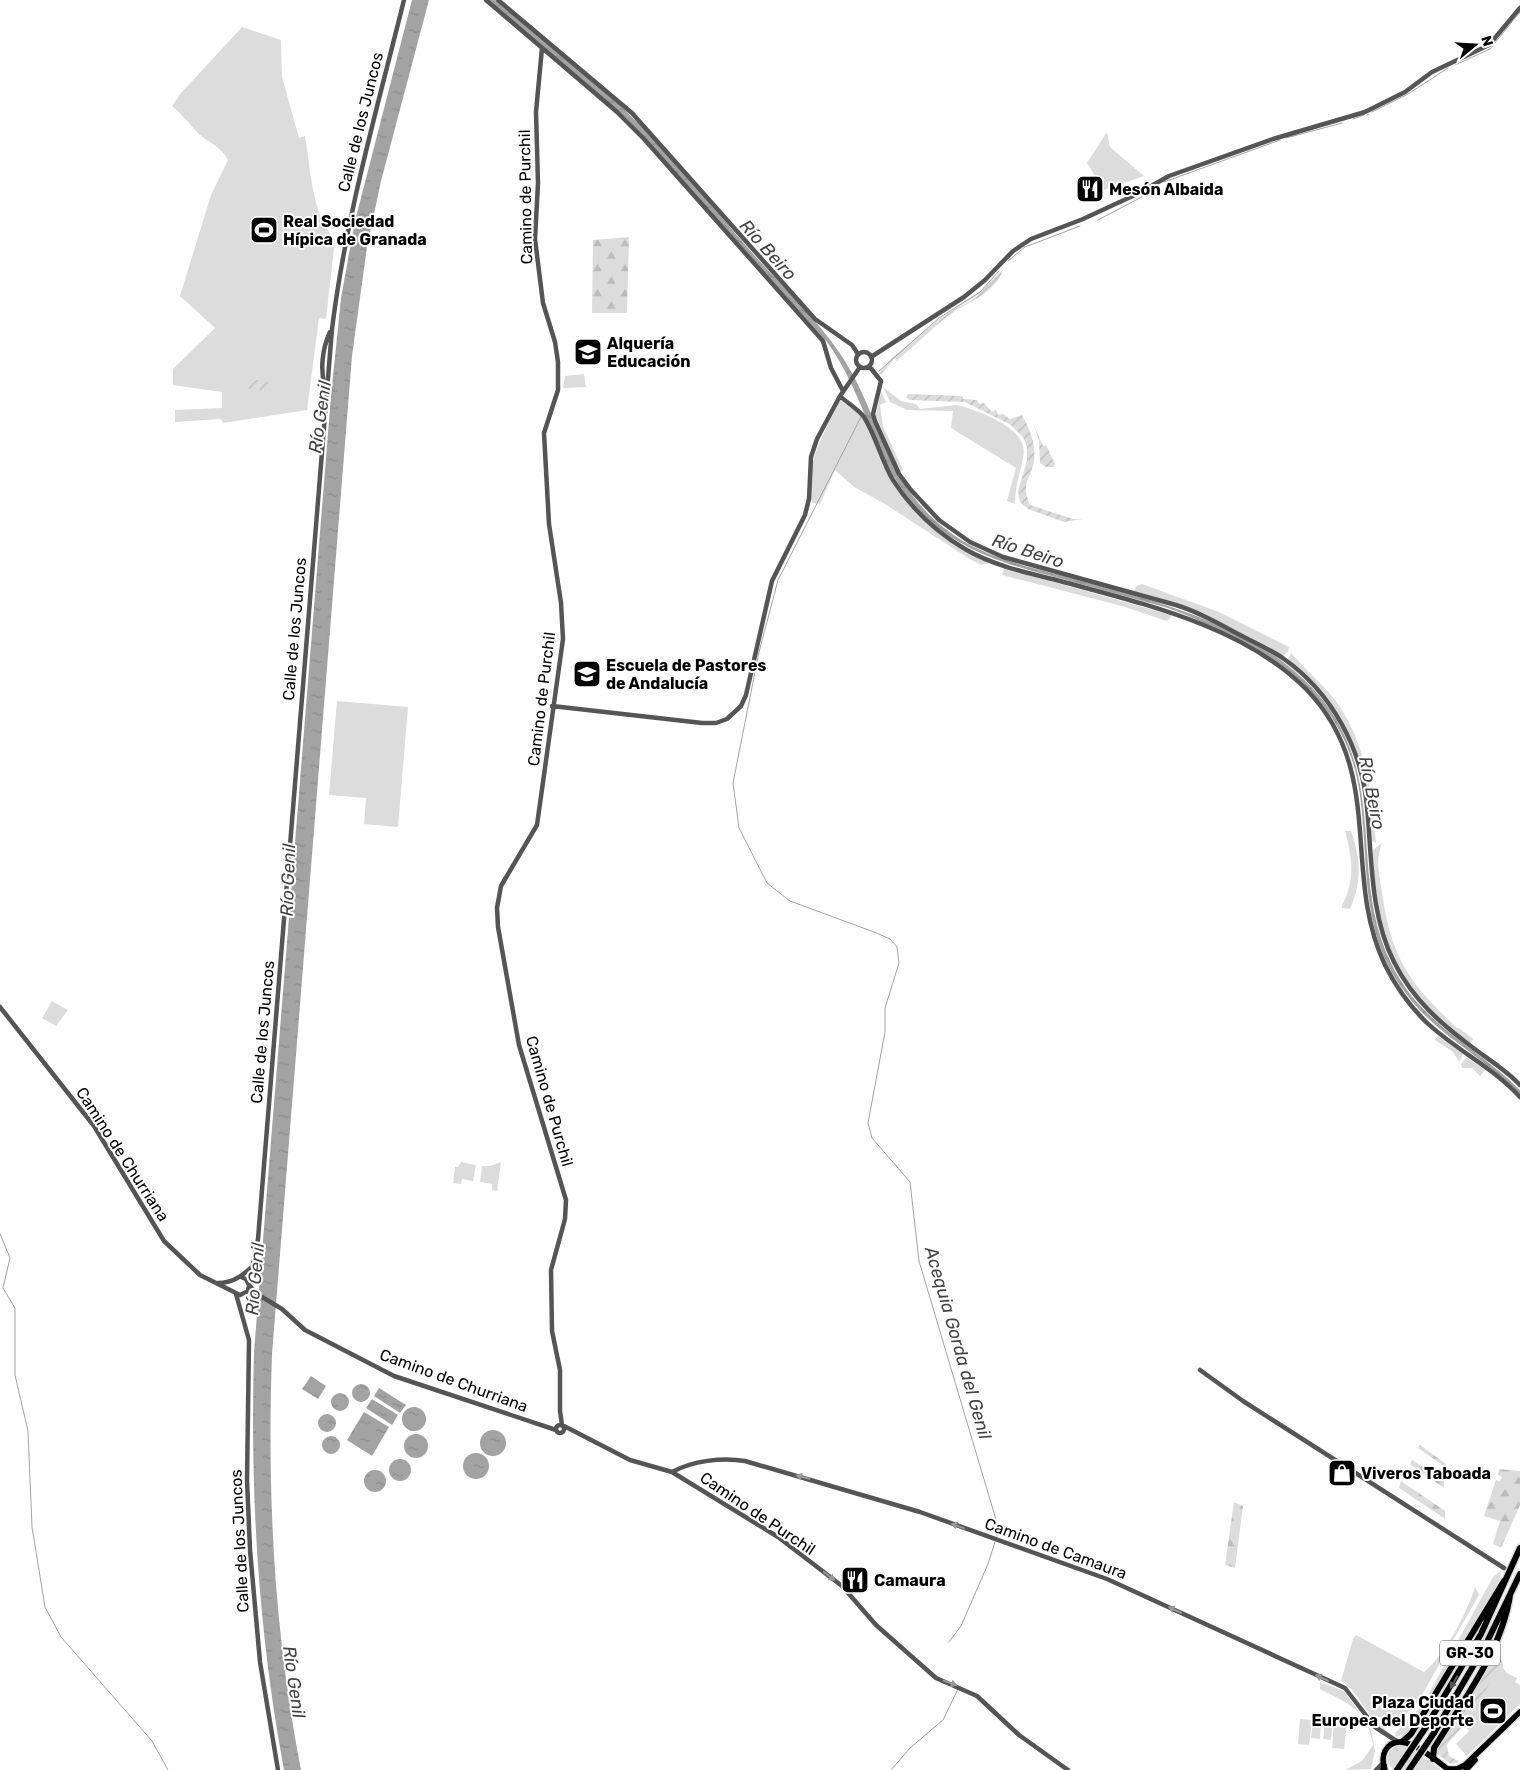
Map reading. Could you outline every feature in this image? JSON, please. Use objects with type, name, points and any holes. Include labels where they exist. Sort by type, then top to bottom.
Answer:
[{"type":"highway","name":"GR-30","points":[[1397,1770],[1426,1727],[1481,1634],[1509,1576],[1520,1548]]},
{"type":"highway","name":"GR-30","points":[[1409,1770],[1434,1733],[1481,1652],[1520,1574]]},
{"type":"highway","points":[[1400,1742],[1411,1734],[1499,1586],[1509,1576]]},
{"type":"highway","points":[[1433,1759],[1434,1748],[1489,1655],[1508,1610],[1510,1595]]},
{"type":"main road","points":[[1384,1767],[1386,1749],[1400,1742],[1412,1744],[1449,1770],[1458,1769],[1520,1712]]},
{"type":"main road","points":[[1466,1770],[1520,1717]]},
{"type":"street","name":"Calle de los Juncos","points":[[249,1284],[258,1239],[326,392],[322,373],[324,354],[332,329],[339,276],[356,184],[404,0]]},
{"type":"street","points":[[486,0],[617,112],[644,139],[823,341],[831,368],[843,390]]},
{"type":"street","points":[[498,0],[632,113],[815,318],[852,345],[858,354],[856,361],[860,367]]},
{"type":"street","points":[[869,366],[871,357],[964,297],[1031,238],[1083,219],[1138,194],[1169,176],[1273,139],[1365,112],[1405,92],[1432,72],[1490,45],[1520,8]]},
{"type":"street","name":"Camino de Purchil","points":[[542,48],[537,103],[538,182],[535,239],[543,303],[555,342],[559,375],[555,402],[544,433],[549,524],[562,620],[561,658],[552,706],[537,825],[503,881],[497,908],[498,927],[520,1045],[566,1200],[564,1220],[551,1270],[552,1331],[560,1370],[560,1427],[563,1432],[579,1434]]},
{"type":"street","points":[[858,354],[865,352],[871,357]]},
{"type":"street","points":[[552,706],[702,723],[716,723],[734,714],[746,695],[772,581],[805,515],[810,499],[811,457],[817,439],[843,390],[860,367],[869,366]]},
{"type":"street","points":[[869,366],[882,381],[873,414],[899,474],[924,506],[956,533],[1003,557],[1176,605],[1200,614],[1285,660],[1320,692],[1347,734],[1359,765],[1367,806],[1377,906],[1384,938],[1394,962],[1409,988],[1431,1014],[1520,1085]]},
{"type":"street","points":[[840,396],[862,414],[892,478],[904,496],[934,527],[959,546],[1000,565],[1183,616],[1245,646],[1280,667],[1305,689],[1335,727],[1352,769],[1358,800],[1371,923],[1377,945],[1389,972],[1402,994],[1424,1020],[1504,1081],[1520,1098]]},
{"type":"street","name":"Camino de Churriana","points":[[0,1007],[94,1126],[164,1241],[187,1264],[235,1293]]},
{"type":"street","points":[[216,1283],[233,1281],[241,1277],[253,1266]]},
{"type":"street","points":[[233,1281],[231,1286],[235,1293],[244,1294],[249,1284],[241,1277]]},
{"type":"street","name":"Camino de Churriana","points":[[249,1284],[257,1294],[282,1309],[305,1330],[394,1376],[542,1424],[560,1427]]},
{"type":"street","name":"Calle de los Juncos","points":[[235,1293],[249,1340],[247,1480],[250,1550],[260,1662],[278,1770]]},
{"type":"street","name":"Calle de los Juncos","points":[[241,1310],[244,1294]]},
{"type":"street","name":"Camino de Churriana","points":[[244,1294],[257,1294]]},
{"type":"street","points":[[1200,1370],[1243,1401],[1504,1568]]},
{"type":"street","name":"Camino de Purchil","points":[[560,1427],[579,1434],[630,1460],[672,1472],[784,1541],[842,1586],[876,1625],[936,1678],[965,1689],[977,1696],[1019,1735],[1068,1770]]},
{"type":"street","name":"Camino de Camaura","points":[[672,1472],[709,1461],[730,1458],[916,1511],[1107,1579],[1345,1688],[1375,1727],[1400,1742]]},
{"type":"street","points":[[1376,1770],[1384,1767]]},
{"type":"green space","name":"Real Sociedad Hípica de Granada","points":[[242,27],[281,40],[282,77],[299,138],[305,136],[313,191],[321,217],[335,240],[326,319],[319,318],[307,410],[223,423],[221,419],[175,422],[175,410],[222,408],[222,392],[173,385],[173,369],[215,328],[180,296],[211,195],[228,160],[218,148],[198,133],[172,106],[181,93]]},
{"type":"green space","points":[[1107,132],[1110,147],[1144,176],[1104,190],[1087,163]]},
{"type":"green space","points":[[629,237],[627,313],[592,313],[593,240]]},
{"type":"green space","points":[[1001,269],[982,292],[959,307],[895,358],[881,375],[879,373],[892,358],[939,319],[981,291]]},
{"type":"green space","points":[[1003,269],[993,286],[978,298],[944,319],[897,361],[895,358],[946,315],[975,298]]},
{"type":"green space","points":[[584,374],[586,387],[563,388],[565,376]]},
{"type":"green space","points":[[247,379],[268,381],[267,391],[246,388]]},
{"type":"green space","points":[[883,387],[901,401],[916,404],[920,409],[956,405],[965,407],[994,419],[1013,431],[1020,439],[1023,448],[1015,504],[1007,501],[1016,468],[951,428],[953,411],[907,410],[890,402]]},
{"type":"green space","points":[[881,391],[886,402],[880,405],[883,426],[903,470],[900,472],[876,416]]},
{"type":"green space","points":[[908,394],[963,396],[963,399],[977,400],[979,404],[984,403],[992,412],[996,410],[998,415],[1003,414],[1010,419],[1022,415],[1030,431],[1034,448],[1033,467],[1026,486],[1030,505],[1073,519],[1082,519],[1064,522],[1028,509],[1020,502],[1018,491],[1027,460],[1027,447],[1023,437],[1011,425],[965,402],[909,400],[906,397]]},
{"type":"green space","points":[[840,401],[855,410],[863,418],[883,466],[892,482],[915,511],[928,524],[957,546],[989,563],[981,565],[968,558],[885,504],[854,487],[835,470],[820,504],[812,503],[810,476],[813,463],[822,438]]},
{"type":"green space","points":[[1034,425],[1043,446],[1046,445],[1055,464],[1053,467],[1046,467],[1040,463],[1039,441]]},
{"type":"green space","points":[[1004,568],[1171,615],[1171,617],[1167,621],[1122,606],[1002,575]]},
{"type":"green space","points":[[1142,584],[1219,612],[1289,647],[1288,652],[1283,656],[1205,614],[1180,604],[1134,591],[1136,586]]},
{"type":"green space","points":[[1291,653],[1331,695],[1352,729],[1365,765],[1369,784],[1376,843],[1372,841],[1368,797],[1345,727],[1309,678],[1288,659]]},
{"type":"green space","points":[[337,701],[408,707],[398,827],[364,824],[366,798],[329,795]]},
{"type":"green space","points":[[1345,831],[1351,831],[1357,851],[1359,870],[1357,889],[1350,909],[1342,908],[1351,877],[1351,859]]},
{"type":"green space","points":[[1382,843],[1378,861],[1379,873],[1386,915],[1397,952],[1405,968],[1426,997],[1457,1028],[1473,1039],[1470,1044],[1428,1007],[1395,961],[1382,926],[1378,908],[1372,854],[1374,849]]},
{"type":"green space","points":[[52,1001],[68,1010],[56,1026],[42,1018]]},
{"type":"green space","points":[[1438,1036],[1463,1054],[1459,1062],[1453,1052],[1435,1040]]},
{"type":"green space","points":[[1466,1057],[1485,1070],[1480,1076],[1472,1068],[1462,1068],[1461,1064]]},
{"type":"green space","points":[[461,1162],[476,1165],[473,1181],[462,1179],[461,1184],[453,1183],[455,1167],[458,1167]]},
{"type":"green space","points":[[501,1162],[497,1191],[492,1190],[492,1184],[480,1182],[482,1166],[490,1166]]},
{"type":"green space","points":[[1420,1445],[1446,1464],[1445,1467],[1418,1448]]},
{"type":"green space","points":[[1412,1460],[1444,1481],[1444,1488],[1410,1464]]},
{"type":"green space","points":[[1499,1469],[1520,1471],[1520,1505],[1501,1548],[1493,1544],[1500,1521],[1484,1516],[1496,1480],[1500,1481],[1502,1477],[1498,1475]]},
{"type":"green space","points":[[1401,1481],[1445,1511],[1445,1519],[1399,1488]]},
{"type":"green space","points":[[1234,1502],[1243,1506],[1235,1568],[1225,1565]]},
{"type":"green space","points":[[1501,1571],[1499,1581],[1477,1622],[1411,1729],[1408,1733],[1396,1737],[1395,1733],[1423,1704],[1493,1577]]},
{"type":"green space","points":[[1475,1587],[1479,1595],[1419,1700],[1394,1728],[1391,1725],[1387,1728],[1386,1719],[1383,1717],[1376,1718],[1388,1732],[1382,1730],[1354,1693],[1341,1681],[1353,1639],[1356,1635],[1424,1672],[1440,1655],[1454,1633],[1467,1609]]},
{"type":"green space","points":[[1496,1646],[1504,1667],[1501,1666],[1464,1725],[1449,1742],[1447,1746],[1449,1756],[1460,1762],[1451,1764],[1437,1754],[1437,1746]]},
{"type":"green space","name":"Plaza Ciudad Europea del Deporte","points":[[1501,1665],[1507,1673],[1517,1678],[1515,1682],[1520,1685],[1520,1704],[1467,1756],[1456,1744],[1469,1731],[1464,1725]]},
{"type":"green space","points":[[1320,1682],[1344,1691],[1371,1729],[1375,1751],[1371,1769],[1345,1770],[1362,1761],[1373,1745],[1370,1733],[1361,1715],[1348,1704],[1320,1689]]},
{"type":"green space","points":[[1300,1719],[1312,1720],[1309,1745],[1298,1744]]},
{"type":"green space","points":[[1313,1719],[1321,1720],[1320,1739],[1311,1738]]},
{"type":"green space","points":[[1325,1721],[1333,1721],[1331,1740],[1323,1739]]},
{"type":"green space","points":[[1334,1722],[1347,1723],[1344,1749],[1332,1748]]},
{"type":"green space","points":[[1403,1745],[1408,1746],[1442,1770],[1393,1770],[1387,1761],[1388,1754],[1394,1748]]},
{"type":"water","points":[[412,0],[429,0],[381,181],[367,247],[352,356],[272,1354],[271,1459],[274,1563],[284,1667],[301,1770],[284,1770],[268,1666],[258,1562],[253,1458],[254,1352],[331,396],[341,298],[355,221]]},
{"type":"water","points":[[489,0],[495,0],[580,69],[628,113],[809,314],[830,339],[853,374],[894,466],[907,487],[923,508],[943,527],[970,545],[998,557],[1162,604],[1197,616],[1262,648],[1291,668],[1316,692],[1339,724],[1353,758],[1361,791],[1371,895],[1378,929],[1391,963],[1403,984],[1417,1002],[1433,1018],[1503,1074],[1520,1090],[1520,1094],[1431,1021],[1400,985],[1387,963],[1379,944],[1370,905],[1361,803],[1356,773],[1336,724],[1321,703],[1303,684],[1283,668],[1259,652],[1201,622],[1168,608],[1039,573],[990,557],[968,547],[947,534],[927,518],[909,499],[893,475],[846,374],[827,342],[627,119]]},
{"type":"water","points":[[311,1376],[326,1386],[318,1399],[302,1389]]},
{"type":"water","points":[[357,1384],[365,1384],[370,1389],[368,1400],[357,1402],[352,1397],[352,1389]]},
{"type":"water","points":[[379,1388],[406,1405],[400,1413],[374,1396]]},
{"type":"water","points":[[336,1393],[344,1393],[349,1398],[347,1409],[336,1411],[331,1406],[331,1398]]},
{"type":"water","points":[[372,1399],[398,1415],[392,1425],[366,1408]]},
{"type":"water","points":[[414,1407],[419,1408],[425,1414],[425,1424],[419,1430],[414,1431],[409,1430],[403,1424],[402,1419],[403,1414],[409,1408]]},
{"type":"water","points":[[364,1412],[389,1427],[372,1456],[347,1440]]},
{"type":"water","points":[[323,1414],[331,1414],[336,1419],[334,1430],[323,1432],[318,1427],[318,1419]]},
{"type":"water","points":[[493,1430],[502,1434],[506,1443],[502,1452],[493,1456],[484,1452],[480,1443],[484,1434]]},
{"type":"water","points":[[416,1434],[421,1435],[427,1441],[427,1451],[421,1457],[416,1458],[411,1457],[405,1451],[404,1446],[405,1441],[411,1435]]},
{"type":"water","points":[[331,1436],[337,1439],[340,1445],[337,1451],[331,1454],[325,1451],[322,1445],[325,1439]]},
{"type":"water","points":[[476,1453],[485,1457],[489,1466],[485,1475],[476,1479],[467,1475],[463,1466],[467,1457]]},
{"type":"water","points":[[400,1459],[408,1462],[411,1470],[408,1478],[400,1481],[392,1478],[389,1470],[392,1462]]},
{"type":"water","points":[[375,1470],[383,1473],[386,1481],[383,1489],[375,1492],[367,1489],[364,1481],[367,1473]]},
{"type":"waterway","name":"Acequia Gorda del Genil","points":[[1455,65],[1490,49],[1520,12]]},
{"type":"waterway","name":"Acequia Gorda del Genil","points":[[1372,112],[1408,94],[1448,68]]},
{"type":"waterway","name":"Acequia Gorda del Genil","points":[[1353,119],[1364,115]]},
{"type":"waterway","name":"Acequia Gorda del Genil","points":[[1286,138],[1342,123]]},
{"type":"waterway","name":"Acequia Gorda del Genil","points":[[1164,182],[1280,140]]},
{"type":"waterway","name":"Acequia Gorda del Genil","points":[[1098,220],[1155,190]]},
{"type":"waterway","name":"Acequia Gorda del Genil","points":[[1008,261],[1025,247],[1080,226]]},
{"type":"waterway","name":"Acequia Gorda del Genil","points":[[879,371],[939,318],[980,292],[999,271]]},
{"type":"waterway","name":"Acequia Gorda del Genil","points":[[861,417],[778,580],[759,652],[733,783],[739,828],[767,883],[790,901],[874,932],[890,939],[897,947],[899,963],[885,1008],[885,1032],[868,1123],[872,1138],[910,1182],[919,1261],[997,1523],[999,1531],[997,1536]]},
{"type":"waterway","points":[[0,1234],[10,1258],[3,1288],[15,1308],[15,1375],[28,1431],[32,1527],[45,1607],[61,1637],[152,1741],[168,1770]]},
{"type":"waterway","name":"Acequia Gorda del Genil","points":[[949,1642],[961,1626],[988,1564],[995,1542]]},
{"type":"waterway","name":"Acequia Gorda del Genil","points":[[891,1770],[910,1748],[943,1720],[958,1689]]},
{"type":"tunnel","points":[[1504,1568],[1519,1580]]},
{"type":"place","name":"Mesón Albaida","points":[[1090,189]]},
{"type":"place","name":"Real Sociedad Hípica de Granada","points":[[264,230]]},
{"type":"place","name":"Alquería Educación","points":[[588,352]]},
{"type":"place","name":"Escuela de Pastores de Andalucía","points":[[587,674]]},
{"type":"place","name":"Viveros Taboada","points":[[1342,1473]]},
{"type":"place","name":"Camaura","points":[[855,1580]]},
{"type":"place","name":"Plaza Ciudad Europea del Deporte","points":[[1493,1711]]},
{"type":"water label","name":"Río Beiro","points":[[768,250]]},
{"type":"water label","name":"Río Genil","points":[[320,417]]},
{"type":"water label","name":"Río Beiro","points":[[1028,551]]},
{"type":"water label","name":"Río Beiro","points":[[1372,793]]},
{"type":"water label","name":"Río Genil","points":[[288,880]]},
{"type":"water label","name":"Río Genil","points":[[255,1279]]},
{"type":"water label","name":"Río Genil","points":[[294,1682]]}]
